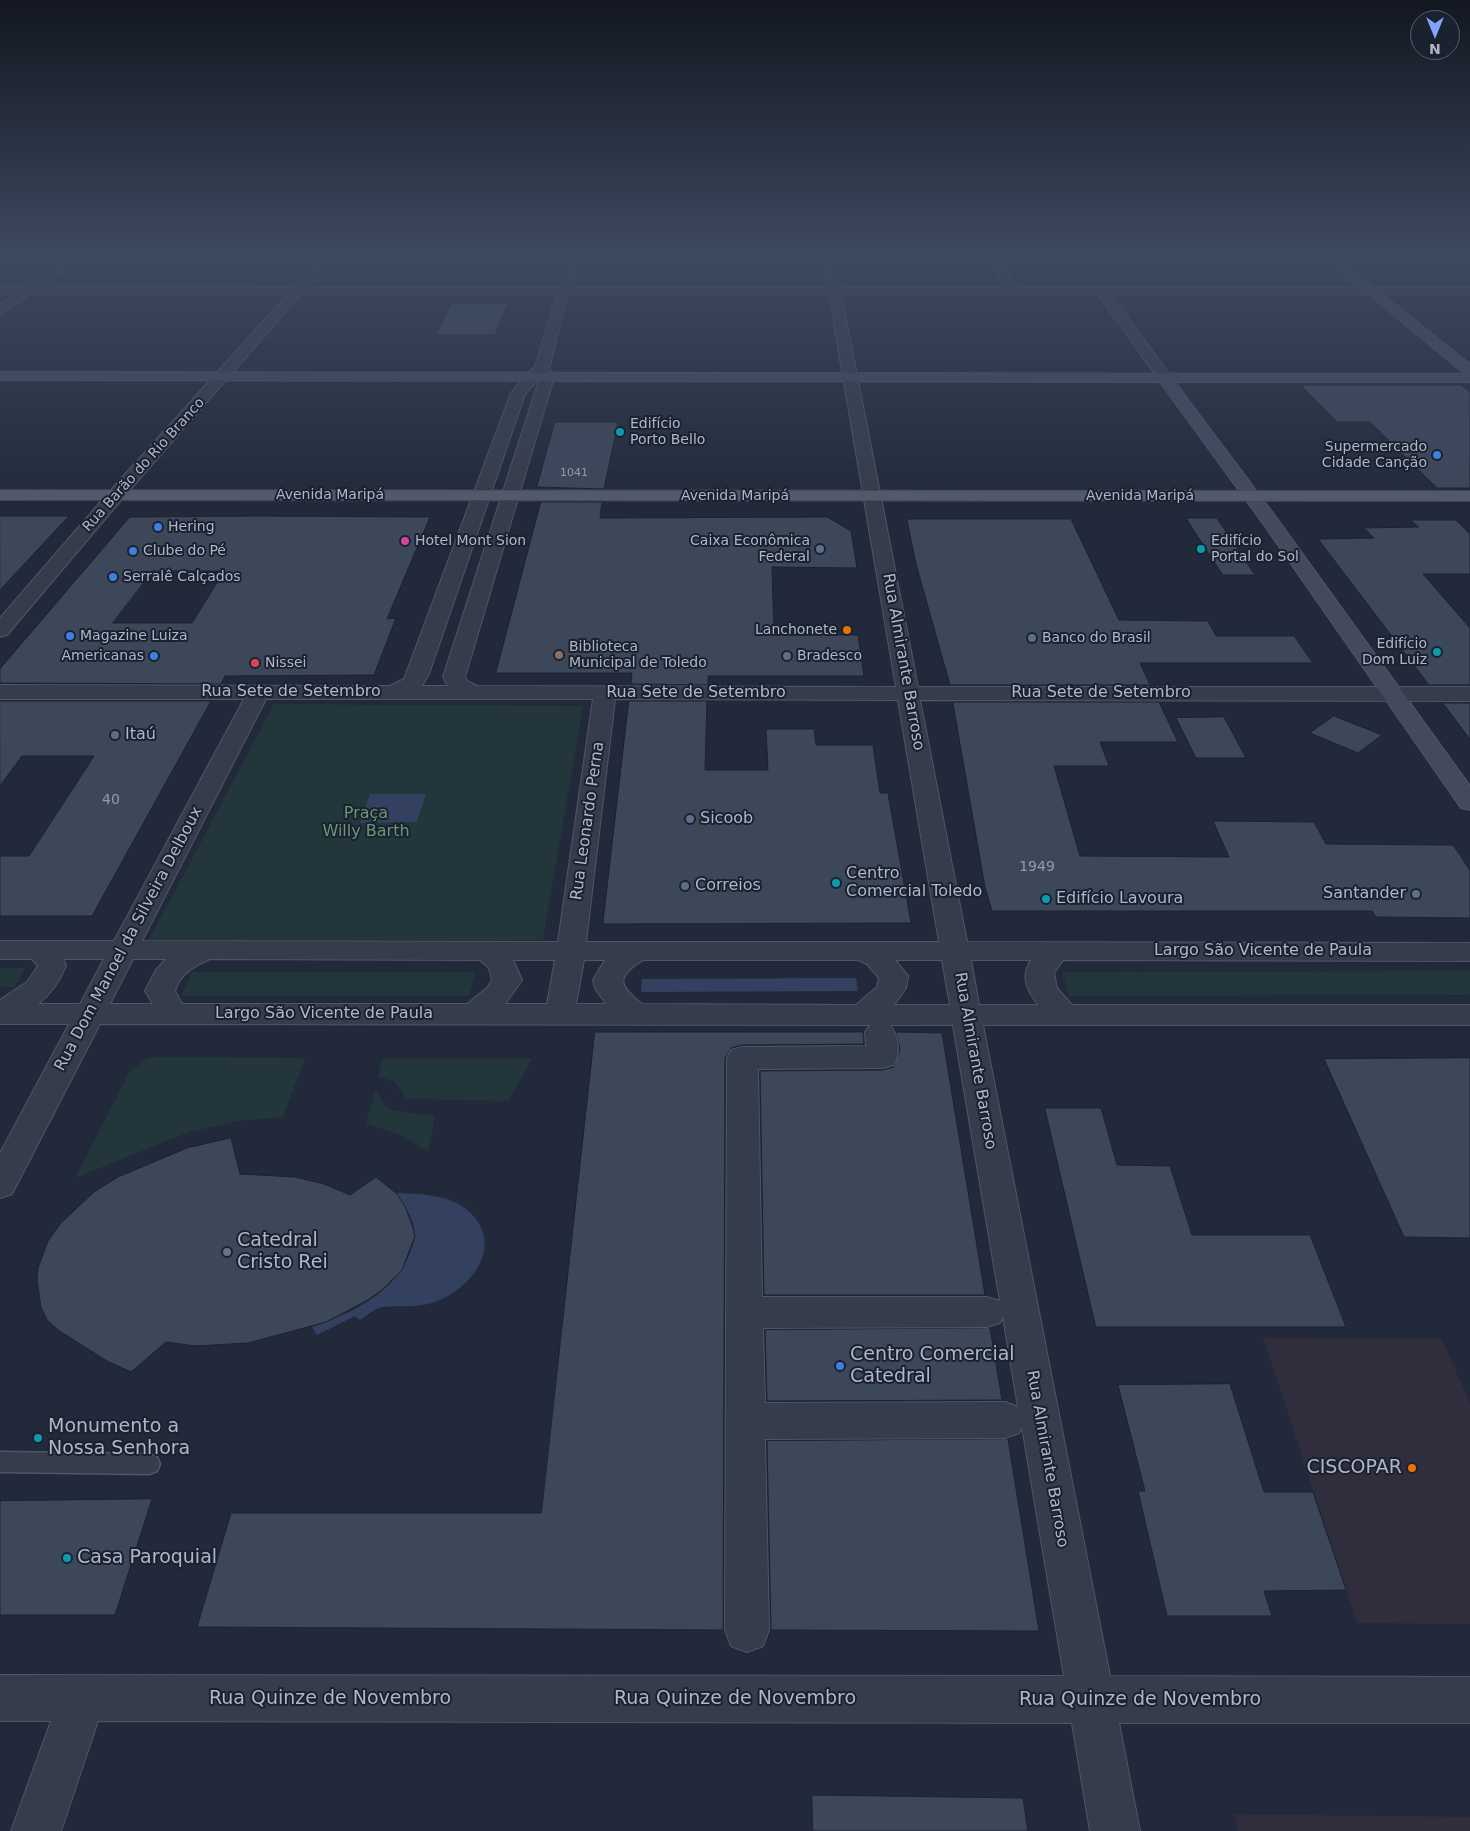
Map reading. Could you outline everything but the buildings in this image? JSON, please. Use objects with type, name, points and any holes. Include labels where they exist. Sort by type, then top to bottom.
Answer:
[{"type":"main road","name":"Avenida Maripá","points":[[0,495],[60,501],[1205,503],[1308,504],[1470,511]]},
{"type":"main road","name":"Avenida Maripá","points":[[1308,504],[1470,496]]},
{"type":"main road","name":"Avenida Maripá","points":[[0,507],[60,501]]},
{"type":"street","name":"Rua Barão do Rio Branco","points":[[0,631],[111,501],[254,340]]},
{"type":"street","points":[[474,692],[458,685],[454,676],[542,393],[540,374],[550,340]]},
{"type":"street","name":"Rua Almirante Barroso","points":[[845,340],[1115,1831]]},
{"type":"street","points":[[1138,340],[1470,803]]},
{"type":"street","points":[[1432,340],[1470,371]]},
{"type":"street","points":[[395,692],[413,683],[421,666],[518,393],[540,374]]},
{"type":"street","points":[[0,376],[540,374],[851,377],[1470,378]]},
{"type":"street","points":[[518,393],[531,391],[542,393]]},
{"type":"street","points":[[489,476],[504,479],[516,476]]},
{"type":"street","points":[[468,535],[477,528],[485,527],[496,530],[498,535]]},
{"type":"street","points":[[421,666],[442,670],[457,666]]},
{"type":"street","name":"Rua Sete de Setembro","points":[[0,692],[1470,694]]},
{"type":"street","name":"Rua Dom Manoel da Silveira Delboux","points":[[0,1185],[259,692]]},
{"type":"street","name":"Rua Leonardo Perna","points":[[560,1014],[571,950],[605,692]]},
{"type":"street","name":"Largo São Vicente de Paula","points":[[0,950],[1470,952]]},
{"type":"street","name":"Largo São Vicente de Paula","points":[[0,1013],[15,1006],[42,987],[52,966],[47,955],[37,950]]},
{"type":"street","name":"Largo São Vicente de Paula","points":[[174,1014],[160,991],[162,982],[176,965],[205,950]]},
{"type":"street","points":[[474,1014],[498,995],[507,980],[502,965],[496,957],[485,950]]},
{"type":"street","points":[[634,1014],[610,992],[607,982],[610,972],[615,967],[639,950]]},
{"type":"street","points":[[747,1630],[742,1058],[883,1057],[872,1023],[894,985],[894,976],[886,966],[862,951]]},
{"type":"street","points":[[1056,951],[1041,967],[1039,978],[1046,996],[1065,1015]]},
{"type":"street","name":"Largo São Vicente de Paula","points":[[0,1013],[634,1014],[872,1023],[967,1014],[1470,1015]]},
{"type":"street","points":[[744,1313],[987,1312]]},
{"type":"street","points":[[745,1421],[1005,1420]]},
{"type":"street","name":"Rua Quinze de Novembro","points":[[0,1698],[1470,1700]]},
{"type":"street","points":[[36,1831],[82,1698]]},
{"type":"lane","points":[[0,1462],[149,1464]]},
{"type":"shaded area","points":[[1263,1338],[1442,1339],[1470,1403],[1470,1624],[1357,1623]]},
{"type":"shaded area","points":[[1234,1814],[1470,1817],[1470,1831],[1238,1831]]},
{"type":"green space","name":"Praça Willy Barth","points":[[274,704],[583,706],[543,940],[149,940]]},
{"type":"green space","points":[[0,968],[25,968],[14,987],[0,987]]},
{"type":"green space","points":[[1470,971],[1470,995],[1069,996],[1062,972]]},
{"type":"green space","points":[[192,972],[475,972],[469,996],[181,996]]},
{"type":"green space","points":[[154,1057],[305,1058],[283,1117],[240,1121],[189,1132],[75,1178],[130,1071],[146,1059]]},
{"type":"green space","points":[[382,1059],[532,1059],[508,1101],[407,1099],[395,1082],[378,1076]]},
{"type":"green space","points":[[375,1090],[387,1107],[392,1110],[435,1116],[428,1152],[401,1135],[366,1124]]},
{"type":"water","points":[[370,794],[426,794],[417,822],[360,823]]},
{"type":"water","points":[[856,978],[858,991],[641,992],[642,979]]},
{"type":"water","points":[[396,1193],[431,1195],[452,1201],[471,1213],[484,1235],[484,1248],[475,1272],[455,1291],[432,1303],[379,1308],[360,1320],[355,1316],[317,1335],[312,1327],[341,1316],[370,1300],[394,1280],[403,1267],[410,1253],[415,1234],[411,1218]]},
{"type":"place","name":"Edifício Porto Bello","points":[[620,432]]},
{"type":"place","name":"Supermercado Cidade Canção","points":[[1437,455]]},
{"type":"place","name":"Hering","points":[[158,527]]},
{"type":"place","name":"Hotel Mont Sion","points":[[405,541]]},
{"type":"place","name":"Caixa Econômica Federal","points":[[820,549]]},
{"type":"place","name":"Edifício Portal do Sol","points":[[1201,549]]},
{"type":"place","name":"Clube do Pé","points":[[133,551]]},
{"type":"place","name":"Serralê Calçados","points":[[113,577]]},
{"type":"place","name":"Lanchonete","points":[[847,630]]},
{"type":"place","name":"Magazine Luiza","points":[[70,636]]},
{"type":"place","name":"Banco do Brasil","points":[[1032,638]]},
{"type":"place","name":"Edifício Dom Luiz","points":[[1437,652]]},
{"type":"place","name":"Biblioteca Municipal de Toledo","points":[[559,655]]},
{"type":"place","name":"Americanas","points":[[154,656]]},
{"type":"place","name":"Bradesco","points":[[787,656]]},
{"type":"place","name":"Nissei","points":[[255,663]]},
{"type":"place","name":"Itaú","points":[[115,735]]},
{"type":"place","name":"Sicoob","points":[[690,819]]},
{"type":"place","name":"Centro Comercial Toledo","points":[[836,883]]},
{"type":"place","name":"Correios","points":[[685,886]]},
{"type":"place","name":"Santander","points":[[1416,894]]},
{"type":"place","name":"Edifício Lavoura","points":[[1046,899]]},
{"type":"place","name":"Catedral Cristo Rei","points":[[227,1252]]},
{"type":"place","name":"Centro Comercial Catedral","points":[[840,1366]]},
{"type":"place","name":"Monumento a Nossa Senhora","points":[[38,1438]]},
{"type":"place","name":"CISCOPAR","points":[[1412,1468]]},
{"type":"place","name":"Casa Paroquial","points":[[67,1558]]}]
